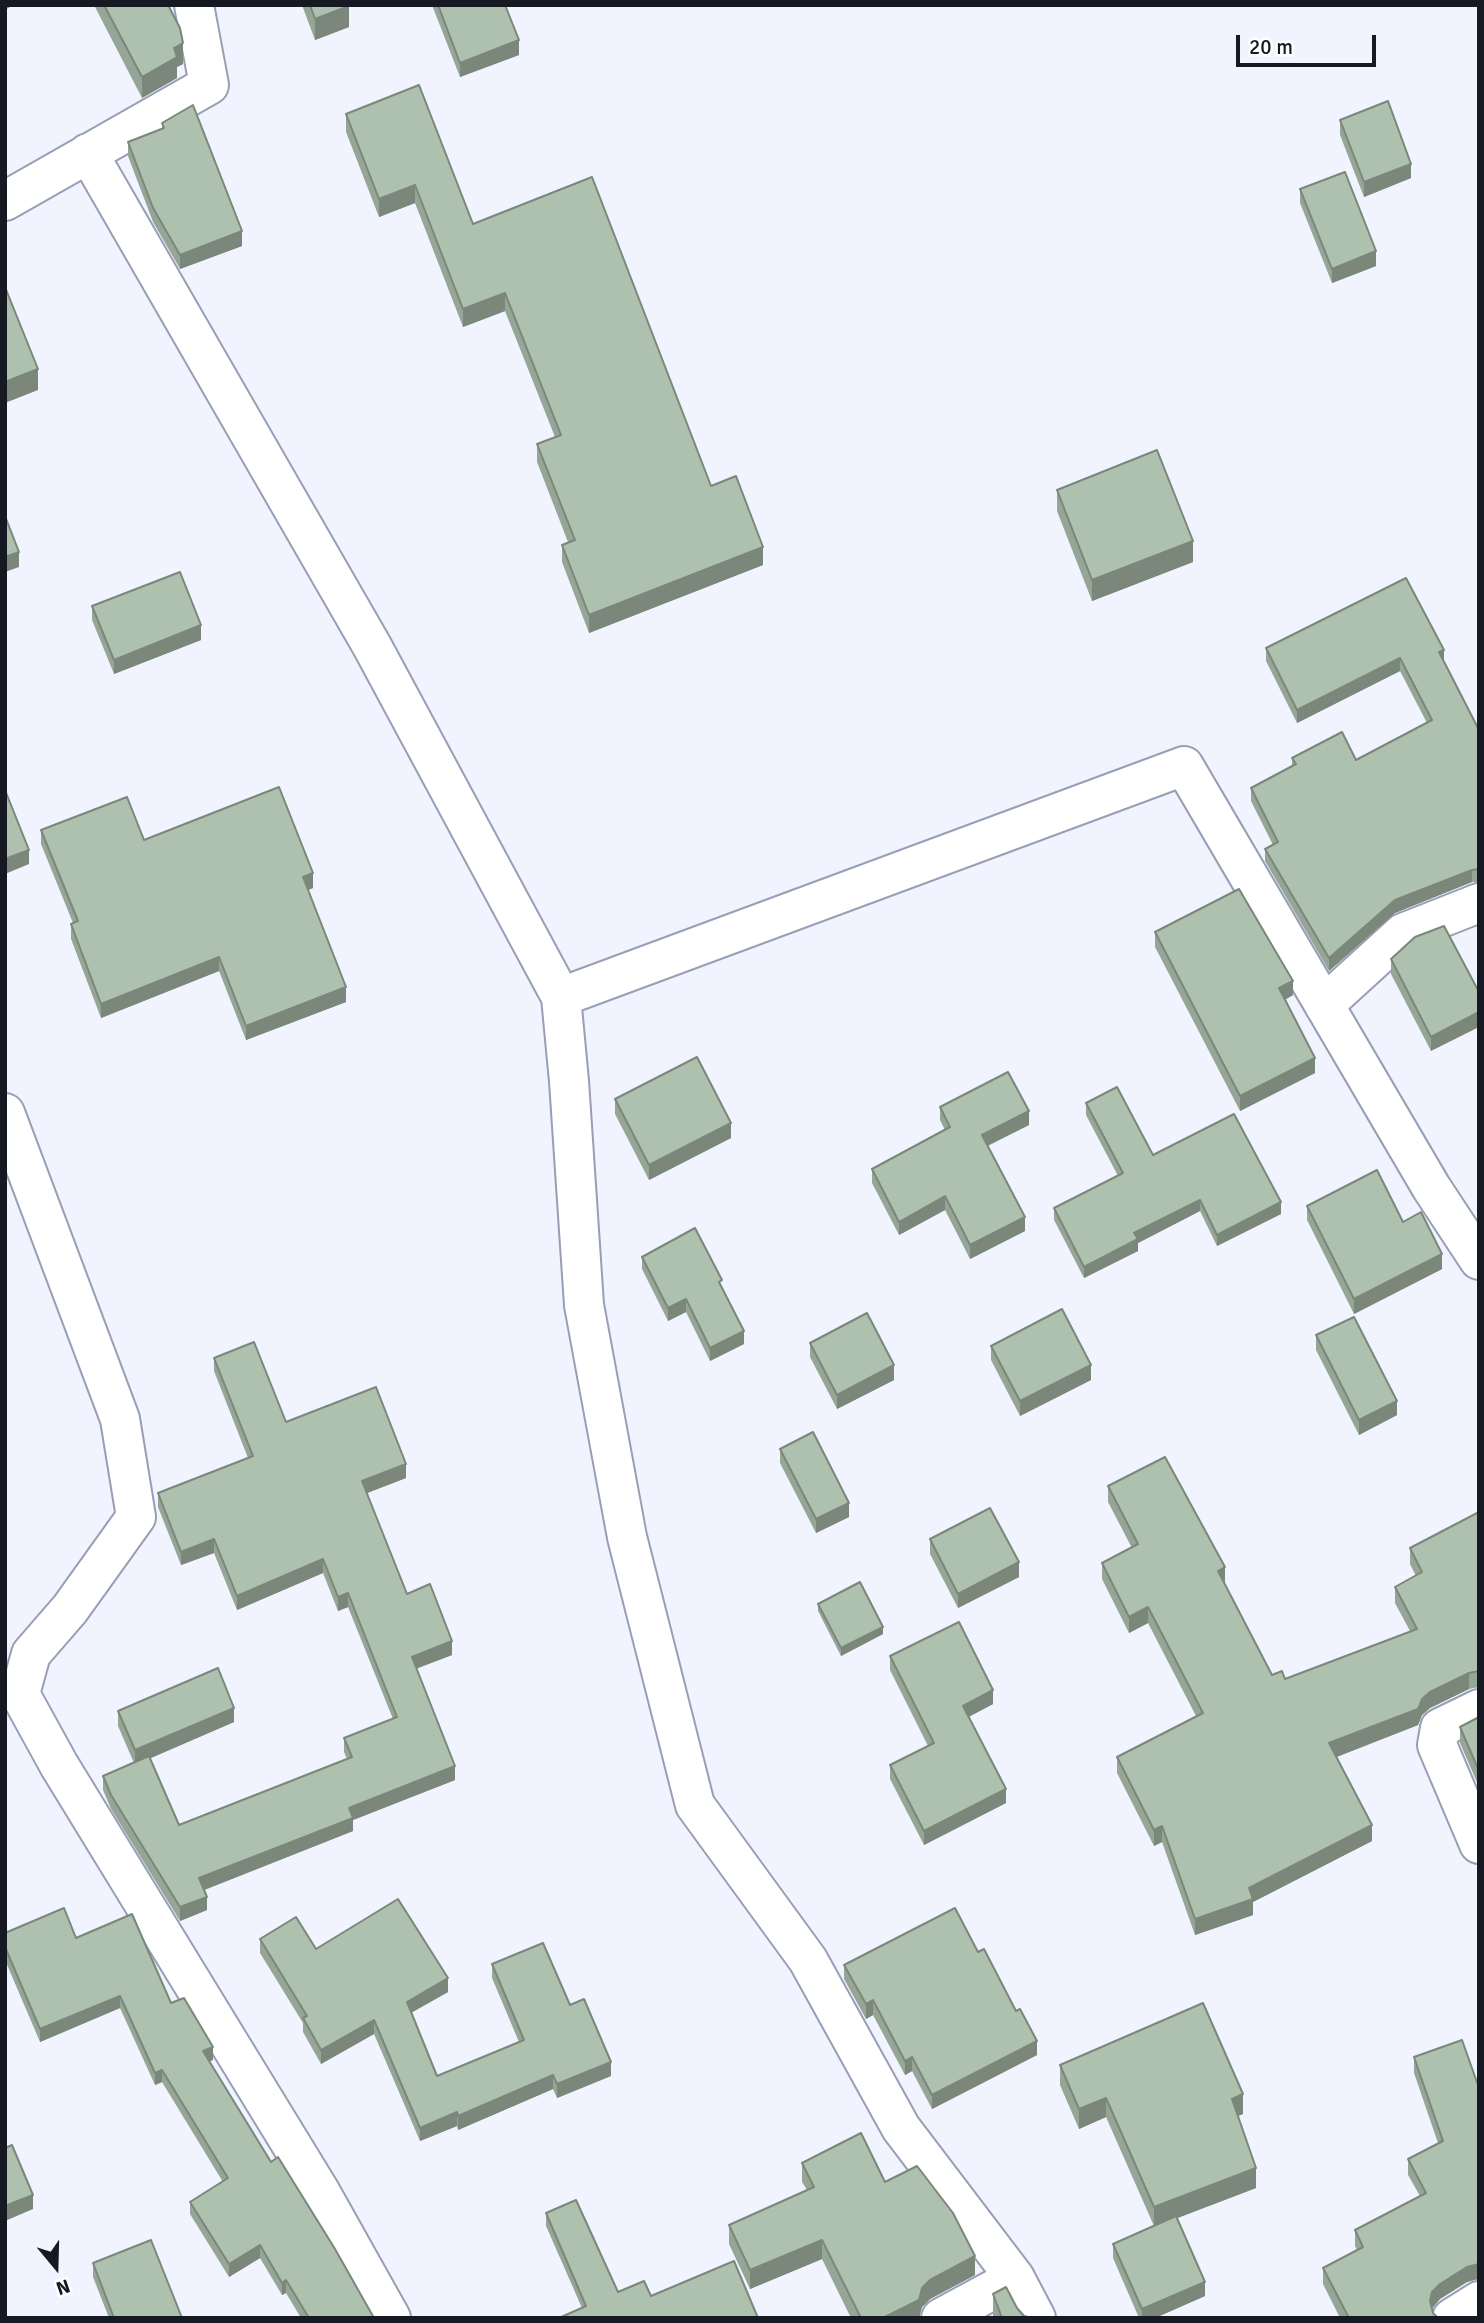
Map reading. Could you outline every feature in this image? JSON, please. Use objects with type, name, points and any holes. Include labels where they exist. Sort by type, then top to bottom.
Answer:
[{"type":"street","points":[[5,201],[209,85],[194,5]]},
{"type":"street","points":[[88,153],[372,646],[561,998],[584,1305],[627,1537],[695,1805],[808,1960],[901,2128],[1015,2278],[1036,2318]]},
{"type":"street","points":[[561,998],[1184,766],[1431,1187],[1479,1261]]},
{"type":"street","points":[[1324,1005],[1403,933],[1479,903]]},
{"type":"street","points":[[5,1113],[120,1419],[136,1517],[70,1609],[31,1654],[20,1694],[59,1765],[321,2193],[391,2318]]},
{"type":"street","points":[[1479,1709],[1440,1728],[1437,1745],[1479,1844]]},
{"type":"street","points":[[940,2318],[1015,2278]]},
{"type":"street","points":[[1452,2318],[1479,2301]]},
{"type":"building","points":[[104,5],[168,5],[180,28],[183,43],[174,48],[177,57],[142,77]]},
{"type":"building","points":[[310,5],[348,5],[349,6],[315,19]]},
{"type":"building","points":[[438,5],[505,5],[519,40],[460,63]]},
{"type":"building","points":[[419,85],[473,224],[592,177],[711,486],[736,476],[763,547],[589,615],[562,545],[575,540],[537,444],[561,435],[505,293],[463,309],[415,185],[379,199],[346,114]]},
{"type":"building","points":[[1388,101],[1411,164],[1364,182],[1340,120]]},
{"type":"building","points":[[193,105],[242,231],[180,255],[153,208],[128,142],[164,128],[162,123]]},
{"type":"building","points":[[1345,172],[1376,251],[1332,269],[1300,189]]},
{"type":"building","points":[[5,287],[38,369],[5,382]]},
{"type":"building","points":[[1157,450],[1193,541],[1092,580],[1057,490]]},
{"type":"building","points":[[5,516],[19,552],[5,557]]},
{"type":"building","points":[[180,572],[201,625],[114,660],[92,606]]},
{"type":"building","points":[[1406,578],[1444,650],[1439,652],[1479,730],[1479,869],[1395,900],[1329,958],[1265,849],[1278,842],[1251,788],[1296,764],[1292,758],[1342,732],[1356,760],[1432,720],[1400,658],[1297,710],[1266,648]]},
{"type":"building","points":[[279,787],[313,873],[303,877],[346,987],[246,1026],[219,957],[101,1004],[71,924],[78,921],[41,830],[127,797],[144,840]]},
{"type":"building","points":[[5,790],[29,850],[5,859]]},
{"type":"building","points":[[1239,889],[1293,981],[1279,988],[1315,1058],[1240,1096],[1155,932]]},
{"type":"building","points":[[1444,926],[1479,992],[1479,1012],[1431,1037],[1391,959],[1415,937]]},
{"type":"building","points":[[697,1057],[731,1123],[649,1165],[615,1099]]},
{"type":"building","points":[[1008,1072],[1029,1111],[982,1135],[1025,1217],[970,1245],[945,1196],[899,1222],[872,1169],[950,1127],[940,1107]]},
{"type":"building","points":[[1117,1087],[1153,1155],[1234,1114],[1281,1202],[1217,1235],[1200,1200],[1134,1233],[1138,1239],[1084,1267],[1054,1208],[1123,1173],[1086,1103]]},
{"type":"building","points":[[1377,1170],[1403,1222],[1421,1212],[1442,1254],[1354,1299],[1307,1206]]},
{"type":"building","points":[[695,1228],[744,1331],[710,1348],[686,1299],[668,1308],[642,1257]]},
{"type":"building","points":[[1062,1309],[1091,1365],[1020,1401],[991,1346]]},
{"type":"building","points":[[867,1313],[894,1365],[837,1395],[810,1343]]},
{"type":"building","points":[[1354,1317],[1397,1401],[1359,1420],[1316,1335]]},
{"type":"building","points":[[254,1342],[286,1422],[376,1387],[406,1464],[362,1481],[407,1594],[430,1584],[452,1641],[412,1657],[455,1766],[349,1808],[353,1818],[199,1878],[207,1897],[180,1907],[111,1795],[103,1776],[149,1756],[179,1825],[352,1757],[344,1738],[397,1717],[348,1593],[338,1597],[323,1559],[237,1596],[214,1539],[181,1552],[158,1493],[253,1456],[214,1358]]},
{"type":"building","points":[[813,1432],[849,1503],[816,1519],[780,1449]]},
{"type":"building","points":[[1165,1457],[1225,1567],[1218,1571],[1272,1675],[1282,1671],[1285,1679],[1417,1629],[1395,1587],[1422,1572],[1410,1548],[1479,1512],[1479,1671],[1469,1673],[1430,1692],[1422,1699],[1418,1709],[1329,1743],[1372,1825],[1249,1888],[1253,1899],[1195,1919],[1162,1826],[1154,1830],[1117,1757],[1203,1713],[1148,1607],[1129,1617],[1102,1563],[1138,1544],[1108,1486]]},
{"type":"building","points":[[990,1508],[1019,1562],[958,1594],[930,1539]]},
{"type":"building","points":[[860,1582],[883,1627],[841,1648],[818,1604]]},
{"type":"building","points":[[959,1622],[993,1690],[963,1706],[1006,1789],[924,1831],[890,1765],[934,1743],[890,1656]]},
{"type":"building","points":[[218,1668],[234,1708],[135,1750],[118,1711]]},
{"type":"building","points":[[1479,1717],[1479,1771],[1460,1727]]},
{"type":"building","points":[[398,1899],[448,1978],[407,2002],[437,2076],[524,2040],[492,1964],[543,1943],[570,2005],[584,1999],[611,2062],[557,2084],[553,2075],[458,2116],[457,2112],[420,2128],[374,2020],[321,2050],[303,2018],[307,2016],[260,1939],[296,1917],[316,1949]]},
{"type":"building","points":[[64,1908],[76,1938],[132,1914],[171,2003],[184,1998],[213,2047],[203,2051],[271,2162],[278,2157],[374,2318],[309,2318],[286,2280],[282,2283],[260,2245],[229,2264],[190,2202],[228,2178],[162,2070],[155,2073],[120,1996],[40,2029],[5,1947],[5,1933]]},
{"type":"building","points":[[955,1908],[978,1952],[984,1949],[1016,2011],[1020,2009],[1037,2041],[932,2095],[912,2057],[905,2061],[873,2000],[866,2004],[844,1965]]},
{"type":"building","points":[[1203,2003],[1243,2094],[1232,2099],[1256,2168],[1154,2207],[1106,2098],[1079,2109],[1060,2065]]},
{"type":"building","points":[[1462,2040],[1479,2088],[1479,2264],[1467,2267],[1432,2292],[1430,2301],[1433,2313],[1438,2318],[1349,2318],[1323,2268],[1363,2247],[1355,2230],[1426,2193],[1408,2159],[1443,2141],[1414,2057]]},
{"type":"building","points":[[861,2133],[885,2182],[917,2166],[953,2213],[975,2256],[930,2280],[922,2288],[919,2300],[883,2318],[861,2318],[822,2240],[750,2270],[729,2225],[814,2187],[802,2163]]},
{"type":"building","points":[[12,2145],[33,2195],[5,2206],[5,2148]]},
{"type":"building","points":[[576,2200],[618,2292],[644,2281],[651,2296],[734,2261],[758,2318],[559,2318],[586,2306],[546,2213]]},
{"type":"building","points":[[1176,2216],[1205,2282],[1142,2309],[1113,2244]]},
{"type":"building","points":[[151,2240],[182,2318],[114,2318],[93,2263]]},
{"type":"building","points":[[1006,2287],[1017,2308],[1024,2316],[1032,2318],[1002,2318],[993,2294]]}]
